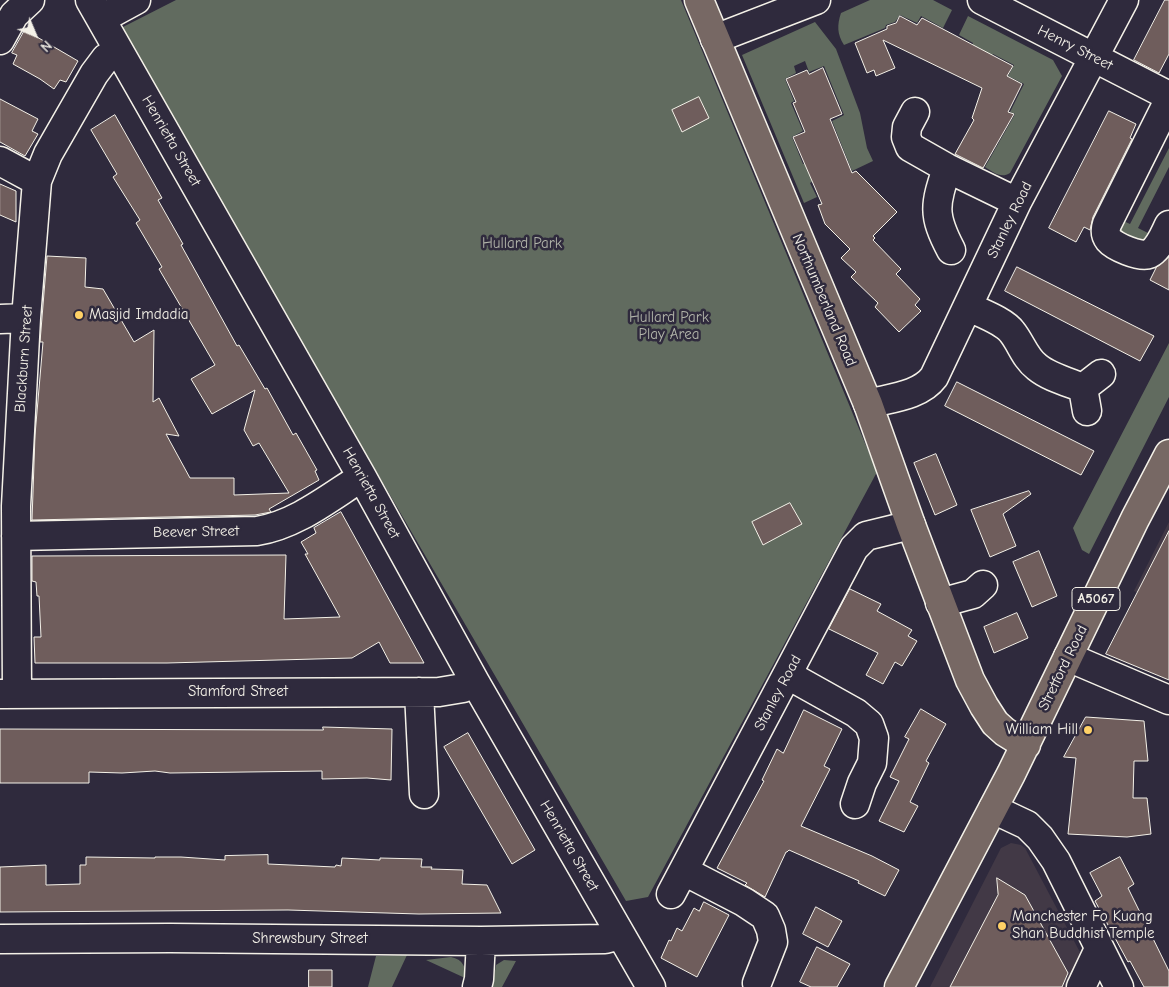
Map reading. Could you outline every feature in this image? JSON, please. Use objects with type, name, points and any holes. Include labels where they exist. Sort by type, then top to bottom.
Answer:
[{"type":"main road","name":"Northumberland Road","points":[[699,0],[868,404],[911,525],[970,680],[995,723],[1005,732],[1026,745]]},
{"type":"main road","name":"Stretford Road","points":[[899,987],[1026,745],[1135,519],[1169,454]]},
{"type":"street","points":[[0,40],[14,15],[30,0]]},
{"type":"street","points":[[95,9],[136,0]]},
{"type":"street","points":[[715,39],[816,0]]},
{"type":"street","name":"Henry Street","points":[[982,0],[1169,96]]},
{"type":"street","name":"Stanley Road","points":[[868,404],[916,390],[930,383],[969,307],[1017,202],[1124,0]]},
{"type":"street","name":"Henrietta Street","points":[[95,9],[362,477],[475,682],[651,987]]},
{"type":"street","name":"Blackburn Street","points":[[9,694],[17,606],[16,499],[9,464],[13,318],[37,181],[48,154],[94,74],[106,58],[119,52]]},
{"type":"street","points":[[1169,100],[1105,231],[1112,243],[1140,256],[1148,254],[1155,249],[1169,225]]},
{"type":"street","points":[[915,112],[907,127],[906,137],[910,147],[1017,202]]},
{"type":"street","points":[[1,161],[37,181]]},
{"type":"street","points":[[948,168],[938,196],[937,214],[942,233],[951,250]]},
{"type":"street","points":[[969,307],[1008,327],[1030,362],[1037,368],[1090,391]]},
{"type":"street","name":"Beever Street","points":[[16,536],[258,531],[271,529],[299,516],[362,477]]},
{"type":"street","name":"Stanley Road","points":[[767,972],[773,942],[768,923],[762,912],[678,883],[854,548],[866,536],[911,525]]},
{"type":"street","points":[[940,603],[973,594],[986,583]]},
{"type":"street","points":[[1068,657],[1169,700]]},
{"type":"street","points":[[788,675],[856,713],[869,724],[874,738],[872,762],[854,791]]},
{"type":"street","name":"Stamford Street","points":[[9,694],[419,692],[451,690],[475,682]]},
{"type":"street","points":[[419,692],[424,794]]},
{"type":"street","points":[[993,809],[1027,825],[1040,838],[1056,862],[1119,987]]},
{"type":"street","name":"Shrewsbury Street","points":[[0,939],[170,938],[480,941],[605,939],[620,935]]},
{"type":"street","points":[[477,987],[480,941]]},
{"type":"street","points":[[1081,987],[1099,948]]},
{"type":"shaded area","points":[[1169,522],[1169,608],[1134,591]]},
{"type":"shaded area","points":[[1011,843],[1025,848],[1083,958],[1070,987],[930,987],[1001,848]]},
{"type":"green space","name":"Hullard Park","points":[[176,0],[681,0],[877,472],[648,897],[626,901],[119,29]]},
{"type":"green space","points":[[870,0],[933,0],[952,10],[943,28],[921,16],[917,23],[900,15],[895,22],[886,25],[885,28],[844,45],[838,29],[841,13]]},
{"type":"green space","points":[[968,16],[1053,60],[1062,76],[1010,173],[1007,175],[997,174],[985,167],[1015,114],[1010,112],[1024,84],[1008,76],[1014,65],[993,54],[991,57],[972,46],[973,43],[959,35]]},
{"type":"green space","points":[[815,22],[836,49],[860,113],[867,148],[873,161],[852,171],[832,121],[844,115],[824,66],[809,72],[805,61],[794,66],[796,73],[785,79],[794,101],[791,103],[803,131],[792,137],[803,164],[808,162],[815,180],[810,183],[817,197],[804,203],[742,55]]},
{"type":"green space","points":[[1169,148],[1169,167],[1138,228],[1156,237],[1152,244],[1118,236],[1115,217],[1130,224]]},
{"type":"green space","points":[[1169,343],[1169,397],[1089,554],[1082,550],[1073,528]]},
{"type":"green space","points":[[407,955],[392,987],[368,987],[376,956]]},
{"type":"green space","points":[[451,957],[463,964],[465,978],[426,960]]},
{"type":"green space","points":[[504,960],[516,961],[502,987],[492,987],[496,965]]},
{"type":"building","points":[[1165,0],[1169,0],[1169,54],[1159,73],[1134,60]]},
{"type":"building","points":[[900,16],[917,25],[922,18],[1013,66],[1007,76],[1022,84],[1008,112],[1014,114],[983,168],[955,154],[974,120],[972,118],[982,88],[883,40],[895,68],[876,76],[874,70],[867,73],[855,43],[887,29],[887,26],[896,23]]},
{"type":"building","points":[[25,30],[78,61],[66,82],[60,80],[54,89],[13,64],[17,55],[12,53]]},
{"type":"building","points":[[823,68],[842,114],[830,119],[852,173],[856,171],[897,212],[873,236],[875,238],[873,240],[901,269],[896,274],[920,299],[915,305],[921,311],[899,332],[875,307],[878,303],[851,277],[856,272],[841,258],[850,249],[825,224],[818,205],[822,204],[793,137],[805,132],[793,103],[796,102],[786,79],[807,70],[809,74]]},
{"type":"building","points":[[699,97],[709,118],[682,132],[672,110]]},
{"type":"building","points":[[0,99],[38,119],[32,131],[38,134],[25,156],[0,142]]},
{"type":"building","points":[[1109,111],[1136,124],[1130,138],[1132,139],[1093,217],[1090,230],[1084,227],[1076,242],[1049,228]]},
{"type":"building","points":[[115,115],[162,198],[158,200],[237,346],[239,345],[265,389],[267,388],[293,435],[296,433],[317,470],[315,471],[319,480],[269,509],[271,512],[255,515],[32,520],[35,435],[43,342],[40,342],[47,256],[86,258],[85,287],[103,289],[134,342],[154,330],[153,402],[159,398],[179,436],[166,434],[190,478],[234,478],[234,495],[289,493],[259,443],[253,446],[244,430],[255,390],[212,414],[191,379],[215,365],[159,269],[162,267],[136,223],[140,220],[113,177],[117,174],[91,130]]},
{"type":"building","points":[[0,184],[16,191],[16,222],[0,215]]},
{"type":"building","points":[[1169,257],[1169,290],[1150,280],[1156,268]]},
{"type":"building","points":[[1017,267],[1154,336],[1140,361],[1005,291]]},
{"type":"building","points":[[957,382],[1094,451],[1081,475],[945,406]]},
{"type":"building","points":[[936,454],[957,505],[935,515],[914,463]]},
{"type":"building","points":[[1029,491],[1031,494],[1003,514],[1016,546],[990,557],[971,510]]},
{"type":"building","points":[[790,503],[802,524],[763,545],[752,522]]},
{"type":"building","points":[[341,512],[424,663],[390,663],[379,642],[352,658],[167,663],[35,663],[34,637],[41,637],[39,596],[37,596],[36,582],[32,581],[32,556],[286,555],[284,619],[340,617],[305,554],[308,554],[301,542],[316,533],[314,528]]},
{"type":"building","points":[[1169,531],[1169,680],[1106,654]]},
{"type":"building","points":[[1039,551],[1057,596],[1032,607],[1013,562]]},
{"type":"building","points":[[850,589],[881,604],[877,611],[912,630],[908,636],[917,641],[902,666],[895,662],[883,684],[866,675],[878,653],[829,629]]},
{"type":"building","points":[[1017,613],[1028,638],[994,653],[984,627]]},
{"type":"building","points":[[921,709],[946,724],[926,761],[929,763],[910,802],[918,806],[904,832],[879,821],[899,781],[890,777],[909,739],[905,737]]},
{"type":"building","points":[[804,710],[842,729],[824,766],[830,769],[801,826],[872,856],[899,870],[885,896],[858,883],[859,881],[789,850],[786,852],[765,897],[745,885],[747,883],[717,868],[764,781],[762,780],[777,749],[783,753]]},
{"type":"building","points":[[1086,717],[1144,721],[1148,761],[1134,761],[1133,798],[1147,798],[1151,834],[1127,837],[1068,834],[1076,758],[1064,757]]},
{"type":"building","points":[[323,727],[392,729],[391,780],[367,778],[322,779],[322,771],[170,773],[155,771],[89,772],[89,783],[0,783],[0,729],[323,730]]},
{"type":"building","points":[[468,733],[535,850],[512,864],[444,747]]},
{"type":"building","points":[[268,855],[268,864],[335,867],[336,865],[341,866],[342,858],[380,860],[380,858],[422,859],[421,867],[463,870],[462,884],[487,885],[501,913],[419,914],[288,910],[0,912],[0,867],[46,865],[46,885],[80,884],[80,865],[86,865],[86,857],[181,857],[225,860],[225,856]]},
{"type":"building","points":[[1120,857],[1134,884],[1128,888],[1169,971],[1169,987],[1144,987],[1130,961],[1128,962],[1095,901],[1102,896],[1090,873]]},
{"type":"building","points":[[997,878],[1025,895],[1068,973],[1062,987],[950,987],[998,895]]},
{"type":"building","points":[[704,902],[729,915],[697,977],[661,958],[677,928],[682,931],[694,908],[699,911]]},
{"type":"building","points":[[816,907],[842,921],[828,947],[803,934]]},
{"type":"building","points":[[817,947],[850,964],[837,987],[811,987],[800,982]]},
{"type":"building","points":[[309,970],[332,970],[332,987],[309,987]]},
{"type":"place","name":"Masjid Imdadia","points":[[79,315]]},
{"type":"place","name":"William Hill","points":[[1088,730]]},
{"type":"place","name":"Manchester Fo Kuang Shan Buddhist Temple","points":[[1002,926]]},
{"type":"park label","name":"Hullard Park Play Area","points":[[669,326]]}]
